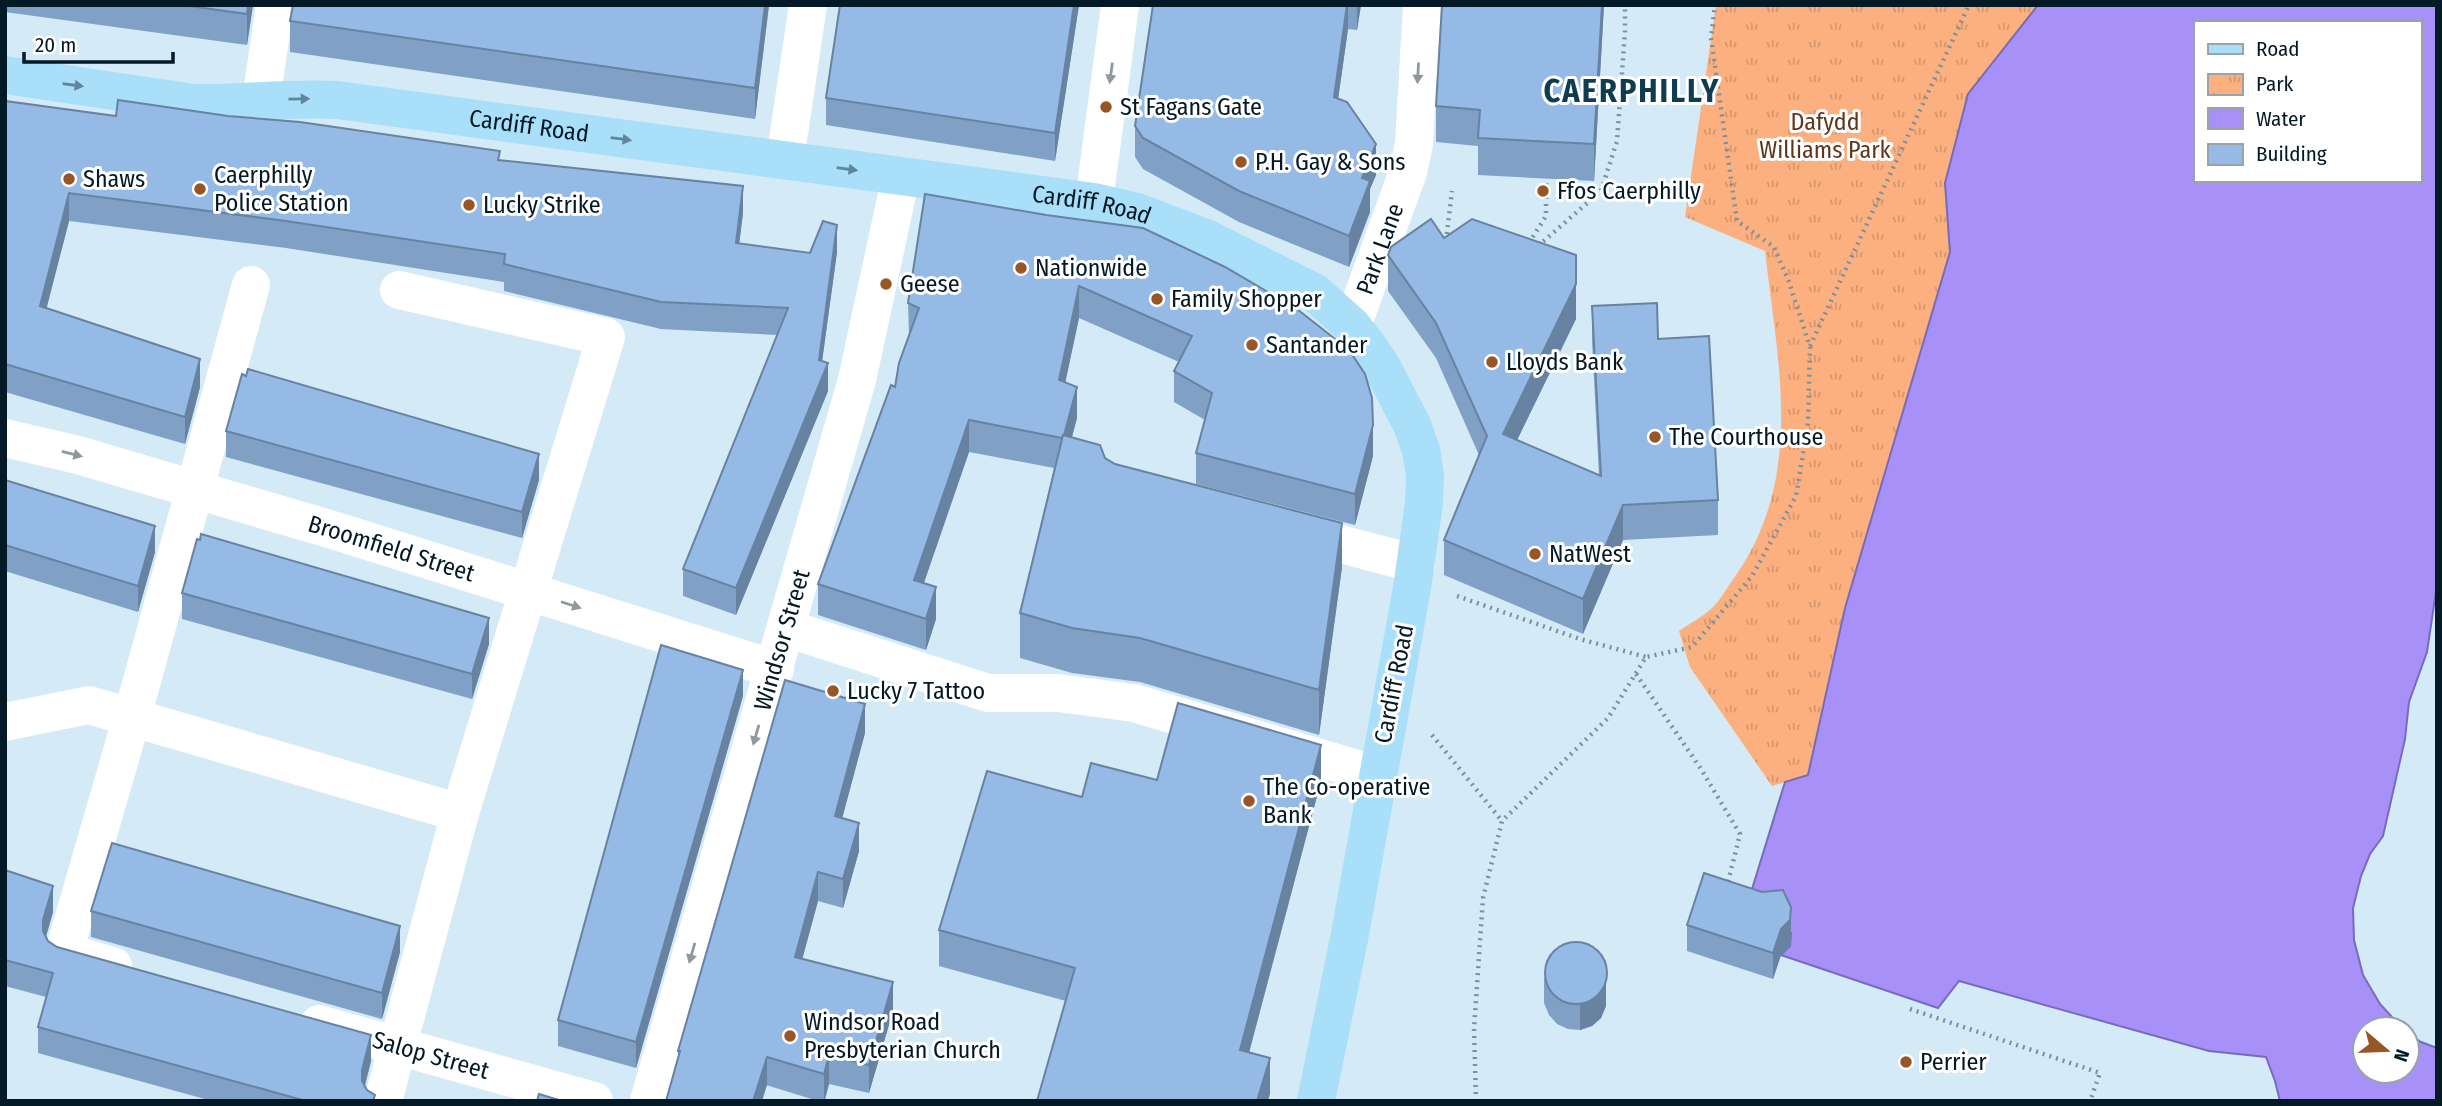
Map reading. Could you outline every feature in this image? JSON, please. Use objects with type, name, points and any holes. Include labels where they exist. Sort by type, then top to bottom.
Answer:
[{"type":"main road","name":"Cardiff Road","points":[[5,75],[194,103],[225,104],[306,98],[337,100],[1094,202],[1137,212],[1206,238],[1314,292],[1352,326],[1383,369],[1412,425],[1421,450],[1425,476],[1414,573],[1350,934],[1316,1101]]},
{"type":"street","points":[[261,100],[275,5]]},
{"type":"street","points":[[1094,202],[1121,5]]},
{"type":"street","name":"Park Lane","points":[[1352,326],[1374,272],[1410,163],[1414,144],[1422,5]]},
{"type":"street","points":[[785,160],[807,10]]},
{"type":"street","name":"Windsor Street","points":[[649,1101],[857,380],[901,176]]},
{"type":"street","points":[[145,975],[64,952],[251,285]]},
{"type":"street","points":[[383,1101],[460,813],[607,337],[398,290]]},
{"type":"street","name":"Broomfield Street","points":[[5,438],[78,455],[194,489],[775,669]]},
{"type":"street","points":[[1255,522],[1414,573]]},
{"type":"street","points":[[786,628],[988,693],[1058,693],[1134,704],[1377,775]]},
{"type":"street","points":[[5,722],[89,705],[460,813]]},
{"type":"street","name":"Salop Street","points":[[292,1016],[594,1101]]},
{"type":"path","points":[[1546,178],[1546,216],[1527,250],[1601,191],[1617,141],[1625,5]]},
{"type":"path","points":[[1414,573],[1580,639],[1646,657],[1692,647],[1752,576],[1796,496],[1808,423],[1810,347],[1789,282],[1774,247],[1737,221],[1712,38],[1715,5]]},
{"type":"path","points":[[1810,347],[1969,5]]},
{"type":"path","points":[[1476,1101],[1474,1029],[1483,898],[1502,821],[1608,718],[1646,657]]},
{"type":"path","points":[[1636,674],[1701,769],[1740,834],[1725,894]]},
{"type":"path","points":[[1435,737],[1502,821]]},
{"type":"path","points":[[1910,1009],[2100,1073],[2090,1101]]},
{"type":"green space","name":"Dafydd Williams Park","points":[[1716,5],[2038,5],[1968,94],[1945,183],[1950,252],[1845,608],[1808,775],[1772,786],[1690,667],[1679,631],[1716,604],[1755,542],[1770,503],[1778,462],[1781,421],[1780,379],[1765,251],[1685,217]]},
{"type":"water","points":[[2038,5],[2437,5],[2437,585],[2427,652],[2409,702],[2405,739],[2383,836],[2370,854],[2353,908],[2354,940],[2363,975],[2380,1004],[2390,1015],[2351,1015],[2351,1085],[2421,1085],[2421,1042],[2437,1048],[2437,1101],[2280,1101],[2266,1057],[2209,1051],[1959,981],[1938,1008],[1781,955],[1790,946],[1791,933],[1745,912],[1785,782],[1808,775],[1845,608],[1950,252],[1945,183],[1968,94]]},
{"type":"building","points":[[182,5],[248,5],[247,14]]},
{"type":"building","points":[[293,5],[765,5],[755,88],[290,21]]},
{"type":"building","points":[[840,5],[1074,5],[1055,133],[826,98]]},
{"type":"building","points":[[1153,5],[1347,5],[1334,97],[1347,102],[1376,144],[1362,178],[1370,181],[1349,236],[1239,191],[1143,138],[1135,126]]},
{"type":"building","points":[[1442,5],[1602,5],[1594,144],[1478,138],[1480,110],[1436,106]]},
{"type":"building","points":[[118,100],[228,116],[300,122],[500,151],[498,160],[743,186],[736,243],[810,253],[823,221],[837,225],[819,360],[828,363],[736,588],[683,569],[788,308],[661,302],[504,264],[505,254],[286,221],[69,193],[40,306],[200,359],[185,417],[5,364],[5,101],[116,116]]},
{"type":"building","points":[[925,194],[1046,215],[1143,228],[1225,267],[1297,309],[1349,350],[1365,374],[1372,398],[1373,425],[1355,494],[1196,453],[1212,393],[1174,371],[1192,336],[1079,286],[1059,380],[1077,387],[1064,435],[1062,438],[969,420],[914,580],[936,587],[926,619],[818,584],[891,385],[895,387],[899,363],[919,308],[908,303]]},
{"type":"building","points":[[1431,219],[1444,238],[1472,219],[1576,255],[1576,284],[1503,434],[1601,476],[1592,306],[1657,303],[1658,339],[1709,336],[1718,500],[1623,505],[1583,599],[1444,540],[1487,436],[1436,323],[1388,255],[1391,247]]},
{"type":"building","points":[[248,369],[539,454],[522,512],[226,431],[242,374],[246,376]]},
{"type":"building","points":[[1063,435],[1100,445],[1105,458],[1115,464],[1342,523],[1319,690],[1140,638],[1072,628],[1020,613]]},
{"type":"building","points":[[5,480],[155,526],[138,586],[5,545]]},
{"type":"building","points":[[201,534],[489,618],[472,674],[182,593],[197,539],[200,540]]},
{"type":"building","points":[[661,645],[743,670],[636,1042],[558,1020]]},
{"type":"building","points":[[785,680],[865,704],[835,816],[859,823],[843,879],[818,872],[795,957],[893,982],[869,1065],[829,1055],[824,1074],[767,1057],[753,1101],[666,1101],[678,1051]]},
{"type":"building","points":[[1178,703],[1321,745],[1240,1050],[1270,1058],[1257,1101],[1037,1101],[1075,968],[939,930],[987,771],[1082,797],[1091,763],[1157,780]]},
{"type":"building","points":[[112,843],[400,926],[382,993],[91,911]]},
{"type":"building","points":[[5,870],[53,886],[43,920],[43,931],[48,941],[57,947],[371,1035],[362,1070],[362,1081],[367,1090],[375,1095],[373,1101],[306,1101],[38,1027],[53,973],[5,960]]},
{"type":"building","points":[[1704,873],[1762,892],[1783,890],[1791,907],[1790,920],[1781,929],[1773,953],[1687,925]]},
{"type":"building","points":[[1576,942],[1588,944],[1598,951],[1605,961],[1605,985],[1598,995],[1588,1002],[1576,1004],[1564,1002],[1554,995],[1547,985],[1545,973],[1547,961],[1554,951],[1564,944]]},
{"type":"building","points":[[539,1094],[562,1101],[537,1101]]},
{"type":"place","name":"St Fagans Gate","points":[[1106,107]]},
{"type":"place","name":"P.H. Gay & Sons","points":[[1241,162]]},
{"type":"place","name":"Shaws","points":[[69,179]]},
{"type":"place","name":"Caerphilly Police Station","points":[[200,189]]},
{"type":"place","name":"Ffos Caerphilly","points":[[1543,191]]},
{"type":"place","name":"Lucky Strike","points":[[469,205]]},
{"type":"place","name":"Nationwide","points":[[1021,268]]},
{"type":"place","name":"Geese","points":[[886,284]]},
{"type":"place","name":"Family Shopper","points":[[1157,299]]},
{"type":"place","name":"Santander","points":[[1252,345]]},
{"type":"place","name":"Lloyds Bank","points":[[1492,362]]},
{"type":"place","name":"The Courthouse","points":[[1655,437]]},
{"type":"place","name":"NatWest","points":[[1535,554]]},
{"type":"place","name":"Lucky 7 Tattoo","points":[[833,691]]},
{"type":"place","name":"The Co-operative Bank","points":[[1249,801]]},
{"type":"place","name":"Windsor Road Presbyterian Church","points":[[790,1036]]},
{"type":"place","name":"Perrier","points":[[1906,1062]]},
{"type":"district","name":"CAERPHILLY","points":[[1632,91]]}]
